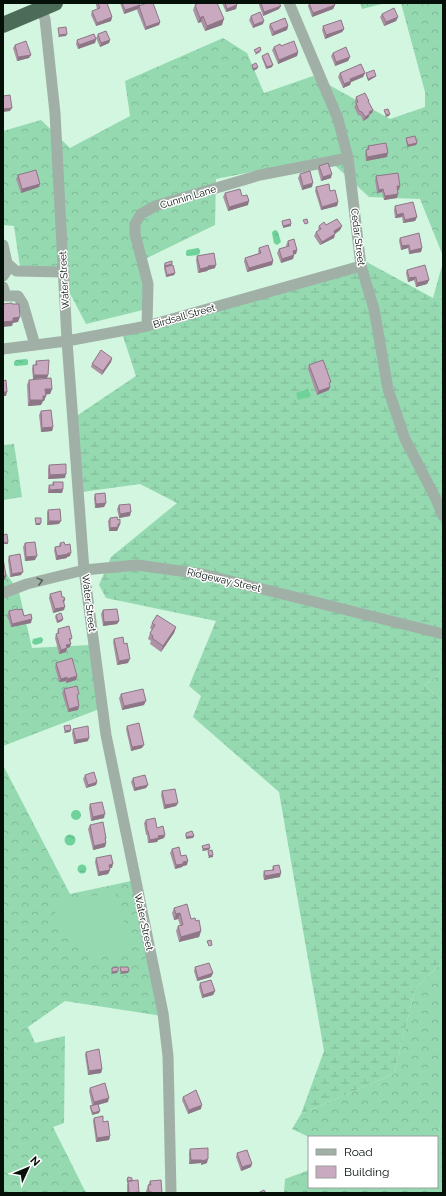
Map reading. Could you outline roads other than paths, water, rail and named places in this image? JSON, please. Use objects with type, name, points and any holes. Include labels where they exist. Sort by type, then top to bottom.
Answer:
[{"type":"highway","points":[[3,25],[48,6]]},
{"type":"street","name":"Cedar Street","points":[[289,3],[338,119],[348,158],[361,266],[374,309],[388,389],[405,438],[443,516]]},
{"type":"street","name":"Water Street","points":[[48,6],[45,19],[55,113],[67,341],[84,570],[106,735],[163,1013],[168,1056],[171,1193]]},
{"type":"street","name":"Cunnin Lane","points":[[147,326],[148,284],[135,234],[135,224],[141,214],[156,206],[260,175],[348,158]]},
{"type":"street","points":[[3,245],[7,263],[16,271],[64,272]]},
{"type":"street","points":[[3,276],[10,266]]},
{"type":"street","name":"Birdsall Street","points":[[3,349],[67,341],[147,326],[361,266]]},
{"type":"street","points":[[3,287],[6,296],[18,296],[23,304],[35,345]]},
{"type":"street","name":"Ridgeway Street","points":[[3,593],[27,584],[84,570],[138,565],[202,574],[443,634]]},
{"type":"water","points":[[276,230],[281,242],[277,245],[274,243],[272,233]]},
{"type":"water","points":[[198,248],[200,253],[198,255],[186,255],[187,250]]},
{"type":"water","points":[[16,360],[28,360],[27,365],[14,365]]},
{"type":"water","points":[[308,389],[311,396],[298,400],[296,393]]},
{"type":"water","points":[[41,637],[43,639],[42,643],[35,645],[32,643],[33,639]]},
{"type":"water","points":[[74,810],[78,810],[80,811],[80,819],[74,820],[71,817],[71,813]]},
{"type":"water","points":[[70,834],[74,836],[76,840],[74,844],[70,846],[66,844],[64,840],[66,836]]},
{"type":"water","points":[[82,864],[87,869],[82,874],[77,869]]}]
